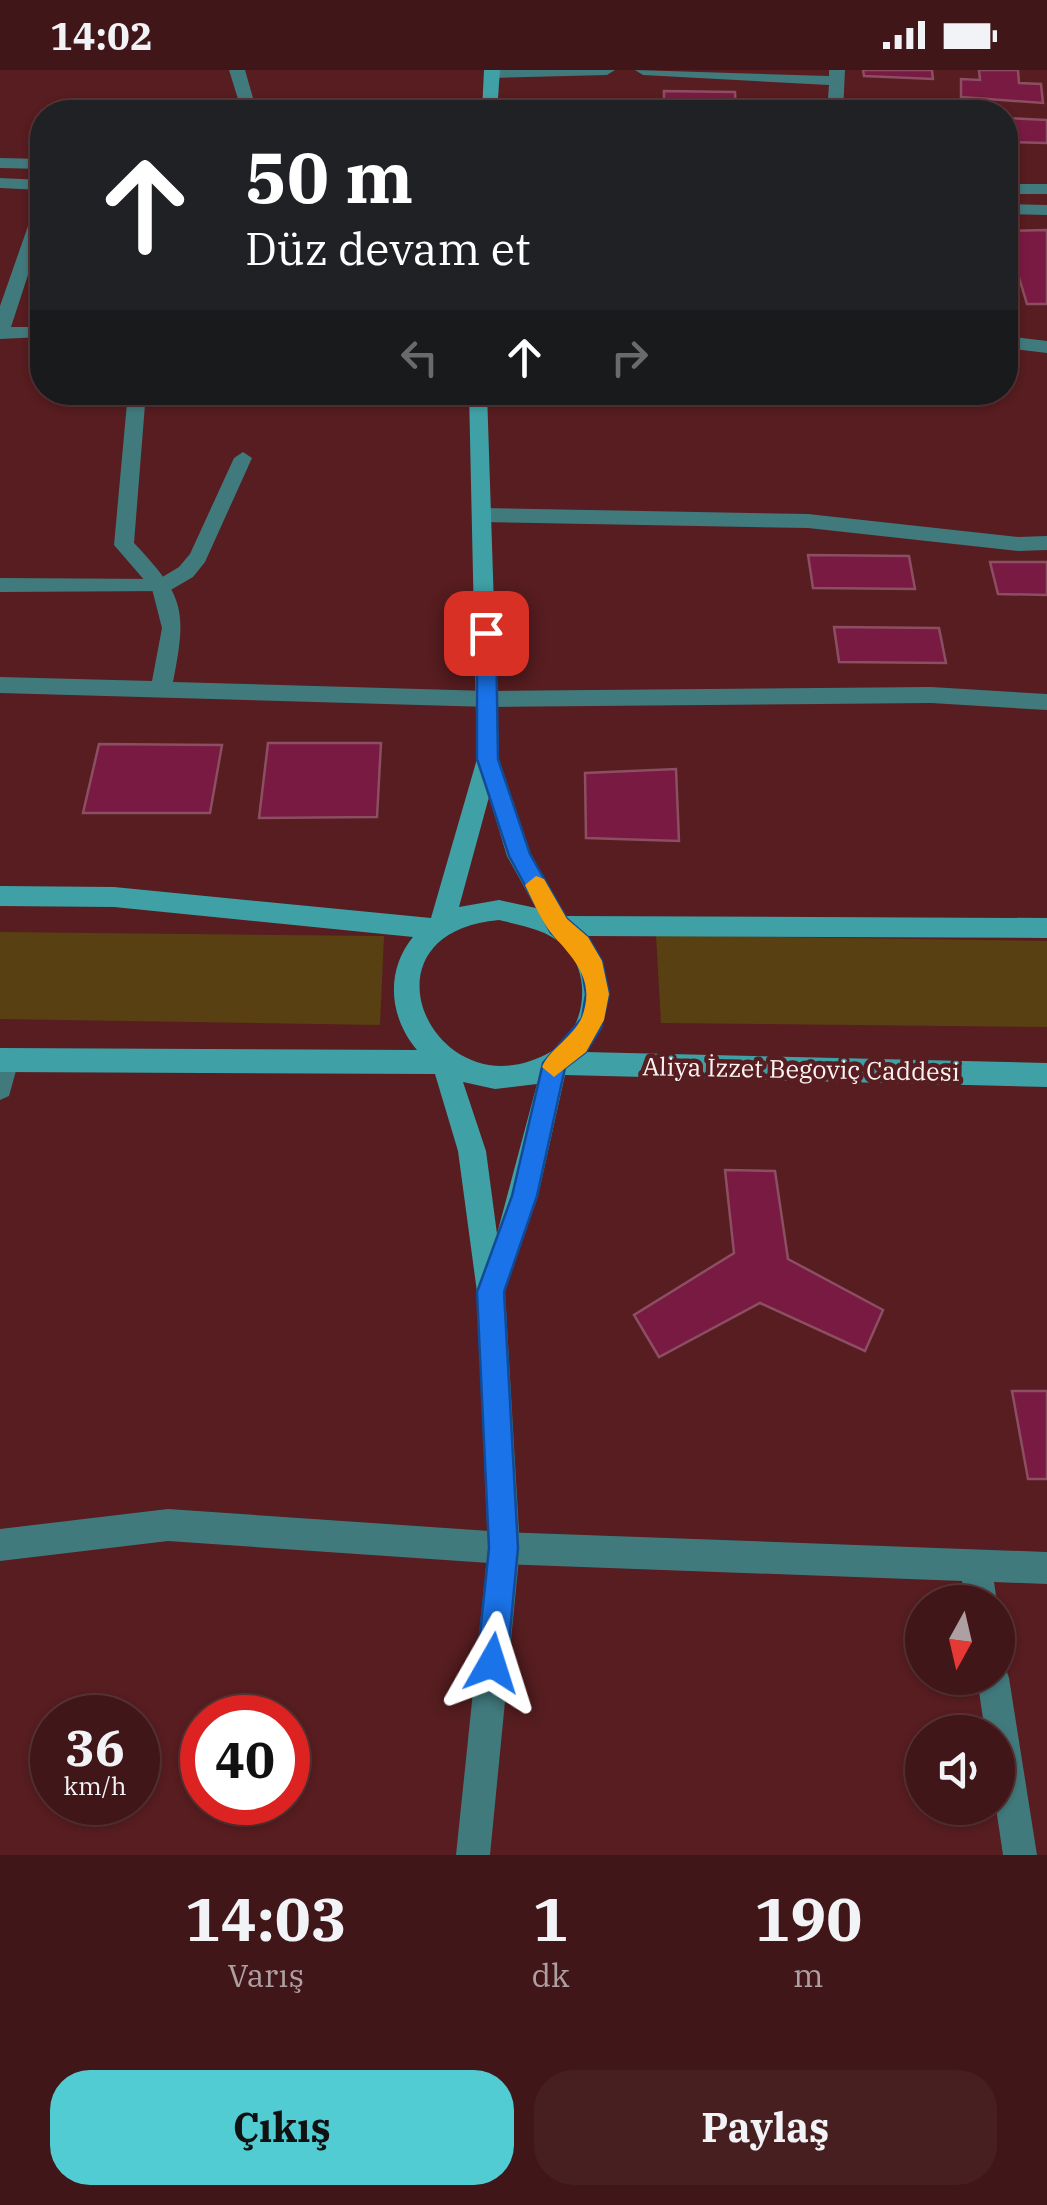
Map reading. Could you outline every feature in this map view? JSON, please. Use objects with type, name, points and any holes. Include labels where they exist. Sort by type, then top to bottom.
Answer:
[{"type":"main road","points":[[491,100],[492,72]]},
{"type":"main road","points":[[440,929],[488,759],[478,405]]},
{"type":"main road","points":[[488,759],[520,856],[559,926],[580,944],[594,968],[598,994],[593,1020],[578,1044],[555,1063],[528,1074],[499,1078],[470,1073],[444,1062],[422,1043],[409,1020],[404,995],[414,958],[440,929],[460,916],[499,910],[520,912],[559,926],[1047,928]]},
{"type":"main road","points":[[0,896],[114,897],[440,929]]},
{"type":"main road","points":[[3,1060],[444,1062]]},
{"type":"main road","points":[[444,1062],[472,1151],[490,1292]]},
{"type":"main road","points":[[490,1292],[524,1196],[555,1063]]},
{"type":"main road","name":"Aliya İzzet Begoviç Caddesi","points":[[555,1063],[1047,1075]]},
{"type":"street","points":[[238,70],[247,100]]},
{"type":"street","points":[[492,72],[607,70]]},
{"type":"street","points":[[643,70],[837,75],[836,100]]},
{"type":"street","points":[[0,162],[30,163]]},
{"type":"street","points":[[0,183],[30,184]]},
{"type":"street","points":[[1018,188],[1047,189]]},
{"type":"street","points":[[1018,209],[1047,210]]},
{"type":"street","points":[[30,244],[0,332],[30,332]]},
{"type":"street","points":[[1018,344],[1047,347]]},
{"type":"street","points":[[136,405],[124,544],[162,586],[174,628],[161,689]]},
{"type":"street","points":[[482,514],[808,521],[1018,544],[1047,543]]},
{"type":"street","points":[[0,685],[489,699],[930,695],[1047,702]]},
{"type":"street","points":[[0,1088],[3,1060]]},
{"type":"street","points":[[473,1855],[504,1548],[490,1292]]},
{"type":"street","points":[[0,1546],[168,1525],[504,1548],[1047,1568]]},
{"type":"street","points":[[975,1563],[978,1585]]},
{"type":"street","points":[[996,1695],[1020,1855]]},
{"type":"lane","points":[[0,585],[162,586],[186,572],[198,557],[243,458]]},
{"type":"shaded area","points":[[0,932],[384,936],[380,1025],[0,1019]]},
{"type":"shaded area","points":[[656,935],[1047,941],[1047,1027],[661,1023]]},
{"type":"building","points":[[863,70],[932,70],[933,79],[864,76]]},
{"type":"building","points":[[979,70],[1018,70],[1019,83],[1041,84],[1043,103],[961,97],[961,79],[980,80]]},
{"type":"building","points":[[664,91],[735,92],[735,100],[664,100]]},
{"type":"building","points":[[1018,119],[1047,120],[1047,143],[1018,142]]},
{"type":"building","points":[[1047,230],[1047,304],[1027,304],[1018,274],[1018,231]]},
{"type":"building","points":[[808,555],[909,556],[915,589],[813,588]]},
{"type":"building","points":[[990,562],[1047,562],[1047,595],[998,594]]},
{"type":"building","points":[[834,627],[939,628],[946,663],[839,662]]},
{"type":"building","points":[[268,743],[381,743],[377,817],[259,818]]},
{"type":"building","points":[[99,744],[222,745],[210,813],[83,813]]},
{"type":"building","points":[[676,769],[679,841],[586,838],[585,773]]},
{"type":"building","points":[[725,1170],[775,1171],[788,1259],[883,1310],[865,1351],[760,1303],[659,1357],[634,1315],[734,1253]]},
{"type":"building","points":[[1012,1391],[1047,1391],[1047,1479],[1028,1479]]},
{"type":"slow traffic","points":[[536,885],[559,926],[580,944],[594,968],[598,994],[593,1020],[578,1044],[554,1067]]},
{"type":"route","points":[[486,633],[488,759],[520,856],[559,926],[580,944],[594,968],[598,994],[593,1020],[578,1044],[555,1063],[524,1196],[490,1292],[504,1548],[492,1663]]}]
